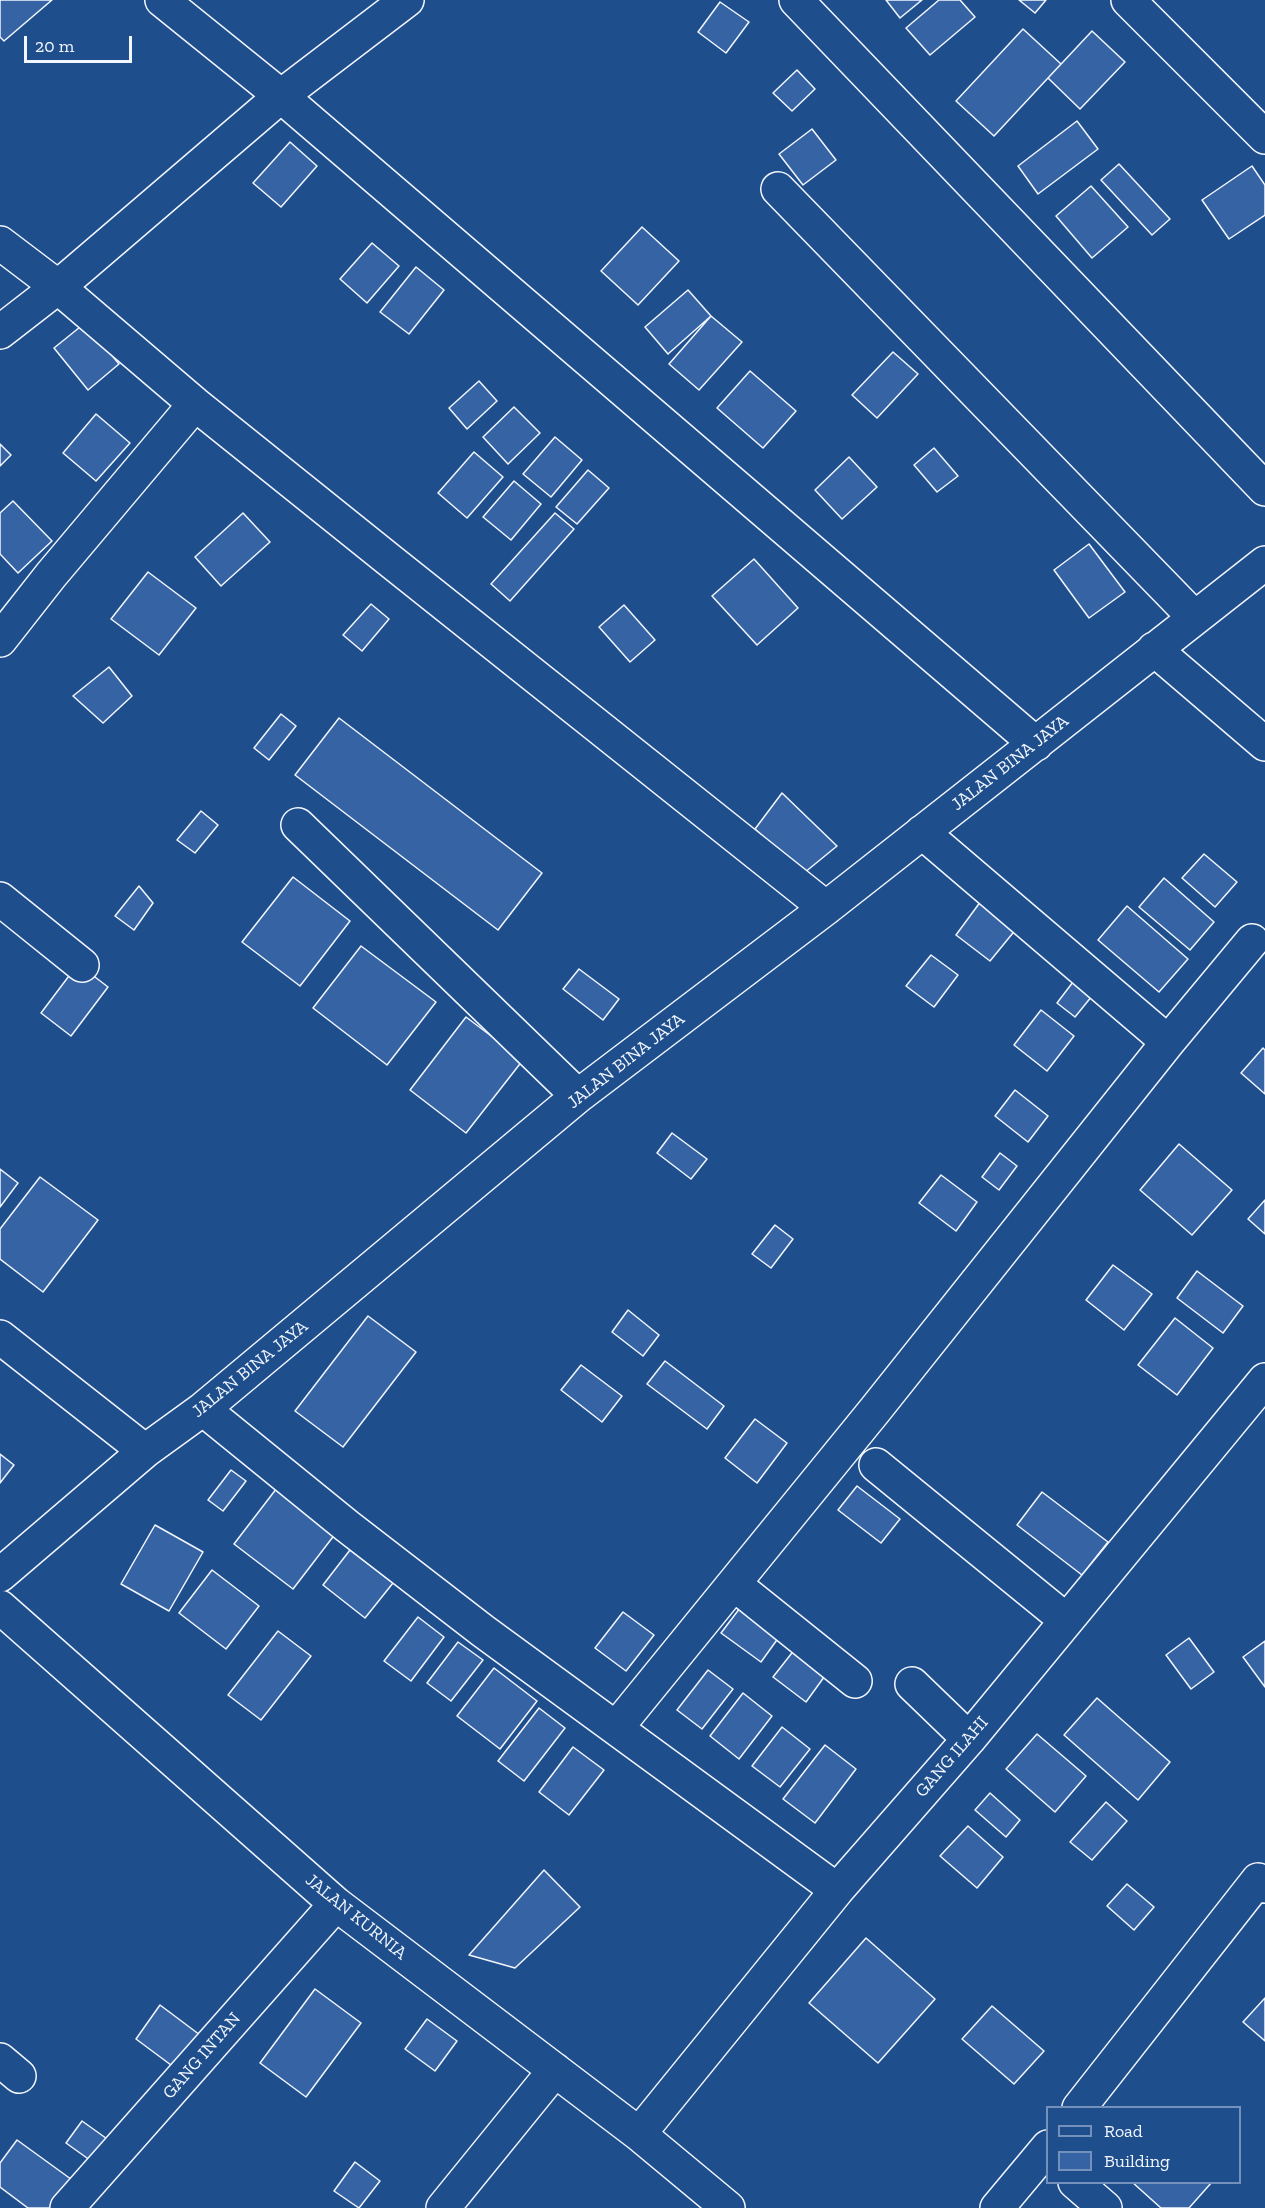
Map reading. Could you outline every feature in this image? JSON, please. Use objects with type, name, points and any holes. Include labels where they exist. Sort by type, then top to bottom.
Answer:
[{"type":"street","points":[[162,0],[281,96],[1036,744]]},
{"type":"street","points":[[0,332],[58,287],[281,96],[408,0]]},
{"type":"street","points":[[796,0],[1265,489]]},
{"type":"street","points":[[1128,0],[1265,137]]},
{"type":"street","points":[[778,189],[1194,617]]},
{"type":"street","points":[[0,243],[58,287],[195,404],[826,909]]},
{"type":"street","points":[[0,640],[51,575],[195,404]]},
{"type":"street","name":"JALAN BINA JAYA","points":[[0,1575],[145,1450],[203,1409],[578,1096],[826,909],[1265,563]]},
{"type":"street","points":[[1154,649],[1265,744]]},
{"type":"street","points":[[298,825],[578,1096]]},
{"type":"street","points":[[922,832],[1168,1042]]},
{"type":"street","points":[[0,899],[82,964]]},
{"type":"street","points":[[617,1727],[1168,1042],[1252,941]]},
{"type":"street","points":[[0,1337],[145,1450]]},
{"type":"street","name":"GANG ILAHI","points":[[639,2134],[837,1890],[969,1739],[1265,1380]]},
{"type":"street","points":[[203,1409],[347,1526],[483,1631],[837,1890]]},
{"type":"street","points":[[876,1465],[1066,1620]]},
{"type":"street","points":[[734,1584],[855,1681]]},
{"type":"street","name":"JALAN KURNIA","points":[[0,1607],[336,1904],[639,2134],[728,2208]]},
{"type":"street","points":[[912,1684],[969,1739]]},
{"type":"street","points":[[1081,2106],[1263,1879]]},
{"type":"street","name":"GANG INTAN","points":[[67,2208],[336,1904]]},
{"type":"street","points":[[443,2208],[555,2070]]},
{"type":"street","points":[[997,2208],[1046,2153]]},
{"type":"street","points":[[1077,2184],[1105,2208]]},
{"type":"building","points":[[0,0],[52,0],[4,41],[0,37]]},
{"type":"building","points":[[886,0],[922,0],[900,18]]},
{"type":"building","points":[[939,0],[960,0],[975,17],[930,55],[906,28]]},
{"type":"building","points":[[1019,0],[1046,0],[1035,13]]},
{"type":"building","points":[[720,2],[749,22],[726,53],[698,32]]},
{"type":"building","points":[[1023,29],[1061,64],[994,136],[956,101]]},
{"type":"building","points":[[1092,31],[1125,62],[1080,109],[1048,78]]},
{"type":"building","points":[[797,70],[815,89],[792,111],[773,93]]},
{"type":"building","points":[[1077,121],[1098,149],[1038,194],[1018,166]]},
{"type":"building","points":[[812,129],[836,160],[803,185],[779,154]]},
{"type":"building","points":[[290,142],[317,166],[281,207],[253,183]]},
{"type":"building","points":[[1119,164],[1170,219],[1152,235],[1101,180]]},
{"type":"building","points":[[1252,166],[1265,185],[1265,215],[1229,239],[1202,200]]},
{"type":"building","points":[[1091,186],[1128,227],[1092,258],[1056,216]]},
{"type":"building","points":[[642,227],[679,261],[638,305],[601,271]]},
{"type":"building","points":[[372,243],[399,266],[367,303],[340,279]]},
{"type":"building","points":[[416,267],[444,290],[409,334],[380,312]]},
{"type":"building","points":[[688,290],[711,316],[668,354],[645,327]]},
{"type":"building","points":[[711,316],[742,342],[699,390],[669,364]]},
{"type":"building","points":[[85,323],[119,364],[88,390],[54,348]]},
{"type":"building","points":[[893,352],[918,374],[877,418],[852,395]]},
{"type":"building","points":[[750,371],[796,411],[763,448],[717,408]]},
{"type":"building","points":[[479,381],[497,401],[467,429],[449,408]]},
{"type":"building","points":[[514,407],[540,433],[508,464],[483,437]]},
{"type":"building","points":[[96,414],[130,443],[96,481],[63,453]]},
{"type":"building","points":[[555,437],[582,460],[551,497],[523,474]]},
{"type":"building","points":[[0,444],[11,455],[0,466]]},
{"type":"building","points":[[934,448],[958,476],[937,492],[914,465]]},
{"type":"building","points":[[474,452],[503,477],[467,518],[438,493]]},
{"type":"building","points":[[849,457],[877,487],[842,519],[815,490]]},
{"type":"building","points":[[588,470],[609,488],[577,524],[556,507]]},
{"type":"building","points":[[514,481],[541,504],[511,540],[483,517]]},
{"type":"building","points":[[13,501],[52,541],[18,573],[0,554],[0,513]]},
{"type":"building","points":[[243,513],[270,542],[221,586],[195,557]]},
{"type":"building","points":[[555,513],[574,529],[510,601],[491,584]]},
{"type":"building","points":[[1089,544],[1125,592],[1089,618],[1054,570]]},
{"type":"building","points":[[754,559],[798,608],[757,645],[712,596]]},
{"type":"building","points":[[148,572],[196,608],[159,655],[111,619]]},
{"type":"building","points":[[371,604],[389,619],[362,651],[343,635]]},
{"type":"building","points":[[624,605],[655,640],[630,662],[599,627]]},
{"type":"building","points":[[109,667],[132,696],[103,723],[73,696]]},
{"type":"building","points":[[281,714],[296,726],[269,760],[254,748]]},
{"type":"building","points":[[339,718],[542,873],[498,930],[295,775]]},
{"type":"building","points":[[782,793],[837,846],[804,873],[755,829]]},
{"type":"building","points":[[201,811],[218,825],[195,853],[177,840]]},
{"type":"building","points":[[1204,854],[1237,882],[1215,907],[1182,878]]},
{"type":"building","points":[[293,877],[350,921],[300,986],[242,942]]},
{"type":"building","points":[[1164,878],[1214,922],[1190,950],[1139,907]]},
{"type":"building","points":[[139,886],[153,903],[134,930],[115,916]]},
{"type":"building","points":[[981,901],[1017,928],[990,961],[956,935]]},
{"type":"building","points":[[1127,906],[1188,959],[1159,992],[1098,940]]},
{"type":"building","points":[[361,946],[436,1002],[387,1065],[313,1008]]},
{"type":"building","points":[[931,955],[958,975],[934,1007],[906,986]]},
{"type":"building","points":[[78,964],[108,987],[71,1036],[41,1013]]},
{"type":"building","points":[[579,969],[619,999],[603,1020],[563,989]]},
{"type":"building","points":[[1073,982],[1092,996],[1075,1017],[1057,1003]]},
{"type":"building","points":[[1041,1010],[1074,1036],[1047,1071],[1014,1045]]},
{"type":"building","points":[[466,1017],[523,1060],[466,1133],[410,1090]]},
{"type":"building","points":[[1263,1048],[1265,1050],[1265,1094],[1241,1073]]},
{"type":"building","points":[[1015,1090],[1048,1116],[1028,1142],[995,1116]]},
{"type":"building","points":[[672,1133],[707,1159],[691,1179],[657,1153]]},
{"type":"building","points":[[1179,1144],[1232,1190],[1192,1235],[1140,1190]]},
{"type":"building","points":[[1000,1153],[1017,1166],[999,1190],[982,1177]]},
{"type":"building","points":[[0,1169],[18,1183],[0,1207]]},
{"type":"building","points":[[941,1175],[977,1202],[956,1231],[919,1203]]},
{"type":"building","points":[[40,1177],[98,1220],[43,1292],[0,1259],[0,1229]]},
{"type":"building","points":[[1265,1200],[1265,1234],[1248,1219]]},
{"type":"building","points":[[775,1225],[793,1239],[771,1268],[752,1254]]},
{"type":"building","points":[[1113,1265],[1152,1294],[1124,1330],[1086,1300]]},
{"type":"building","points":[[1197,1271],[1243,1306],[1223,1333],[1177,1298]]},
{"type":"building","points":[[628,1310],[659,1335],[643,1356],[612,1332]]},
{"type":"building","points":[[368,1316],[416,1352],[343,1447],[295,1411]]},
{"type":"building","points":[[1175,1318],[1213,1348],[1177,1395],[1138,1365]]},
{"type":"building","points":[[665,1361],[724,1406],[707,1429],[647,1384]]},
{"type":"building","points":[[581,1365],[622,1396],[602,1422],[561,1390]]},
{"type":"building","points":[[755,1419],[787,1443],[757,1483],[725,1458]]},
{"type":"building","points":[[0,1454],[14,1465],[0,1483]]},
{"type":"building","points":[[231,1470],[246,1481],[223,1511],[208,1500]]},
{"type":"building","points":[[280,1484],[339,1529],[293,1589],[234,1544]]},
{"type":"building","points":[[857,1486],[900,1519],[881,1543],[838,1510]]},
{"type":"building","points":[[1042,1492],[1108,1542],[1082,1575],[1017,1525]]},
{"type":"building","points":[[155,1525],[203,1552],[169,1611],[121,1584]]},
{"type":"building","points":[[350,1550],[393,1583],[365,1618],[323,1585]]},
{"type":"building","points":[[212,1570],[259,1606],[226,1649],[179,1613]]},
{"type":"building","points":[[740,1608],[779,1637],[761,1662],[721,1633]]},
{"type":"building","points":[[623,1612],[654,1635],[626,1671],[595,1648]]},
{"type":"building","points":[[418,1617],[444,1637],[411,1681],[384,1661]]},
{"type":"building","points":[[278,1631],[311,1656],[261,1720],[228,1695]]},
{"type":"building","points":[[1189,1638],[1214,1672],[1191,1689],[1166,1655]]},
{"type":"building","points":[[1265,1641],[1265,1687],[1243,1657]]},
{"type":"building","points":[[458,1642],[483,1660],[451,1701],[427,1683]]},
{"type":"building","points":[[795,1649],[827,1673],[806,1702],[773,1677]]},
{"type":"building","points":[[494,1668],[537,1701],[500,1749],[457,1716]]},
{"type":"building","points":[[708,1670],[733,1689],[702,1729],[677,1710]]},
{"type":"building","points":[[743,1693],[772,1716],[739,1759],[710,1736]]},
{"type":"building","points":[[1097,1698],[1170,1762],[1138,1800],[1064,1735]]},
{"type":"building","points":[[539,1708],[565,1728],[524,1781],[498,1761]]},
{"type":"building","points":[[782,1727],[810,1749],[780,1787],[752,1766]]},
{"type":"building","points":[[1037,1734],[1086,1776],[1055,1812],[1006,1769]]},
{"type":"building","points":[[825,1745],[856,1769],[815,1823],[783,1799]]},
{"type":"building","points":[[573,1747],[604,1770],[569,1815],[539,1792]]},
{"type":"building","points":[[990,1793],[1020,1820],[1006,1837],[975,1810]]},
{"type":"building","points":[[1106,1802],[1127,1821],[1092,1860],[1070,1842]]},
{"type":"building","points":[[968,1826],[1003,1857],[977,1888],[940,1856]]},
{"type":"building","points":[[544,1870],[580,1907],[515,1968],[469,1955]]},
{"type":"building","points":[[1127,1884],[1154,1907],[1134,1930],[1107,1906]]},
{"type":"building","points":[[866,1938],[935,1999],[878,2063],[809,2003]]},
{"type":"building","points":[[315,1989],[361,2023],[306,2097],[260,2063]]},
{"type":"building","points":[[1265,1998],[1265,2041],[1243,2022]]},
{"type":"building","points":[[160,2005],[200,2035],[175,2068],[136,2039]]},
{"type":"building","points":[[992,2006],[1044,2051],[1014,2084],[962,2039]]},
{"type":"building","points":[[427,2019],[457,2041],[435,2071],[405,2049]]},
{"type":"building","points":[[82,2121],[110,2141],[94,2163],[66,2143]]},
{"type":"building","points":[[17,2140],[75,2182],[55,2208],[28,2208],[0,2187],[0,2163]]},
{"type":"building","points":[[355,2162],[380,2181],[359,2208],[334,2191]]},
{"type":"building","points":[[1134,2184],[1210,2184],[1189,2208],[1161,2208]]}]
